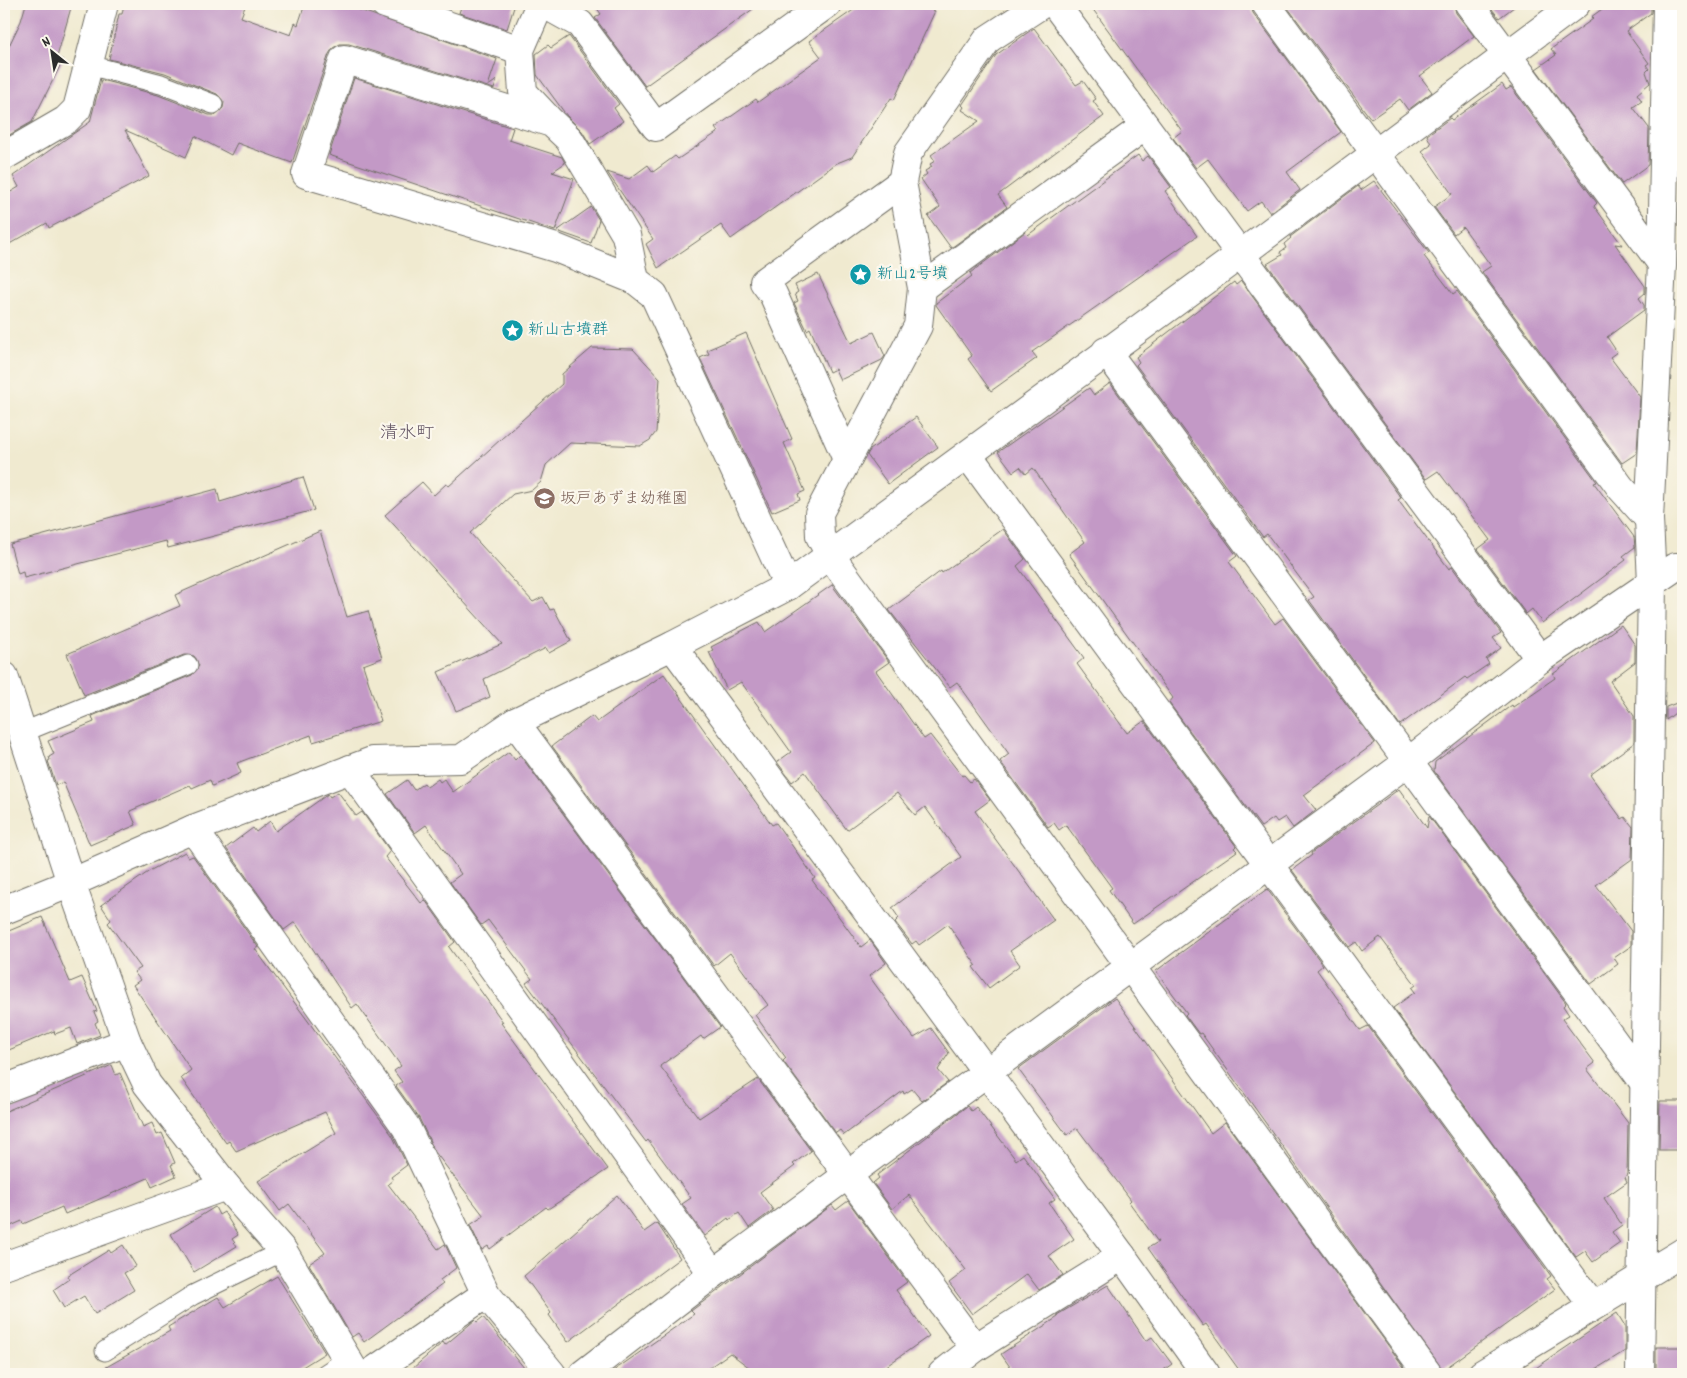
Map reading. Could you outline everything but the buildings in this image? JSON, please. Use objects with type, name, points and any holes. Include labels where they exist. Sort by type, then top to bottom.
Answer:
[{"type":"street","points":[[4,156],[66,120],[77,109],[104,4]]},
{"type":"street","points":[[385,4],[520,50]]},
{"type":"street","points":[[635,280],[626,235],[569,139],[523,92],[520,50],[542,4],[580,24],[656,127],[827,4]]},
{"type":"street","points":[[1042,4],[988,39],[908,153],[902,182],[922,288],[918,326],[819,513],[820,536],[830,555],[1428,1374]]},
{"type":"street","points":[[1055,4],[1540,659]]},
{"type":"street","points":[[1266,4],[1621,488],[1649,519]]},
{"type":"street","points":[[1469,4],[1662,264]]},
{"type":"street","points":[[4,910],[72,883],[193,829],[372,761],[461,759],[515,722],[672,646],[788,586],[968,455],[1106,351],[1241,254],[1576,4]]},
{"type":"street","points":[[1640,1374],[1643,1277],[1644,1081],[1652,582],[1649,519],[1662,264],[1667,4]]},
{"type":"street","points":[[552,123],[344,59],[306,174],[547,245],[635,280],[654,296],[788,586]]},
{"type":"street","points":[[922,288],[1145,126]]},
{"type":"street","points":[[847,459],[773,294],[764,282],[902,182]]},
{"type":"street","points":[[1106,351],[1644,1081]]},
{"type":"street","points":[[968,455],[1593,1306]]},
{"type":"street","points":[[583,1374],[713,1274],[1408,762],[1540,659],[1675,567],[1683,567]]},
{"type":"street","points":[[672,646],[1122,1256],[1206,1374]]},
{"type":"street","points":[[4,676],[21,733],[127,1042],[147,1084],[226,1186],[283,1251],[358,1369],[486,1294]]},
{"type":"street","points":[[515,722],[974,1348]]},
{"type":"street","points":[[350,769],[713,1274]]},
{"type":"street","points":[[193,829],[406,1127],[486,1294],[552,1374]]},
{"type":"street","points":[[4,1089],[127,1042]]},
{"type":"street","points":[[4,1266],[226,1186]]},
{"type":"street","points":[[1482,1374],[1683,1252]]},
{"type":"street","points":[[942,1374],[974,1348],[1122,1256]]},
{"type":"lane","points":[[88,65],[161,84],[214,104]]},
{"type":"lane","points":[[21,733],[188,665]]},
{"type":"lane","points":[[105,1351],[193,1295],[283,1251]]},
{"type":"lane","points":[[325,1374],[358,1369]]},
{"type":"place","name":"新山2号墳","points":[[861,274]]},
{"type":"place","name":"新山古墳群","points":[[512,330]]},
{"type":"place","name":"坂戸あずま幼稚園","points":[[544,499]]},
{"type":"district","name":"清水町","points":[[407,434]]}]
